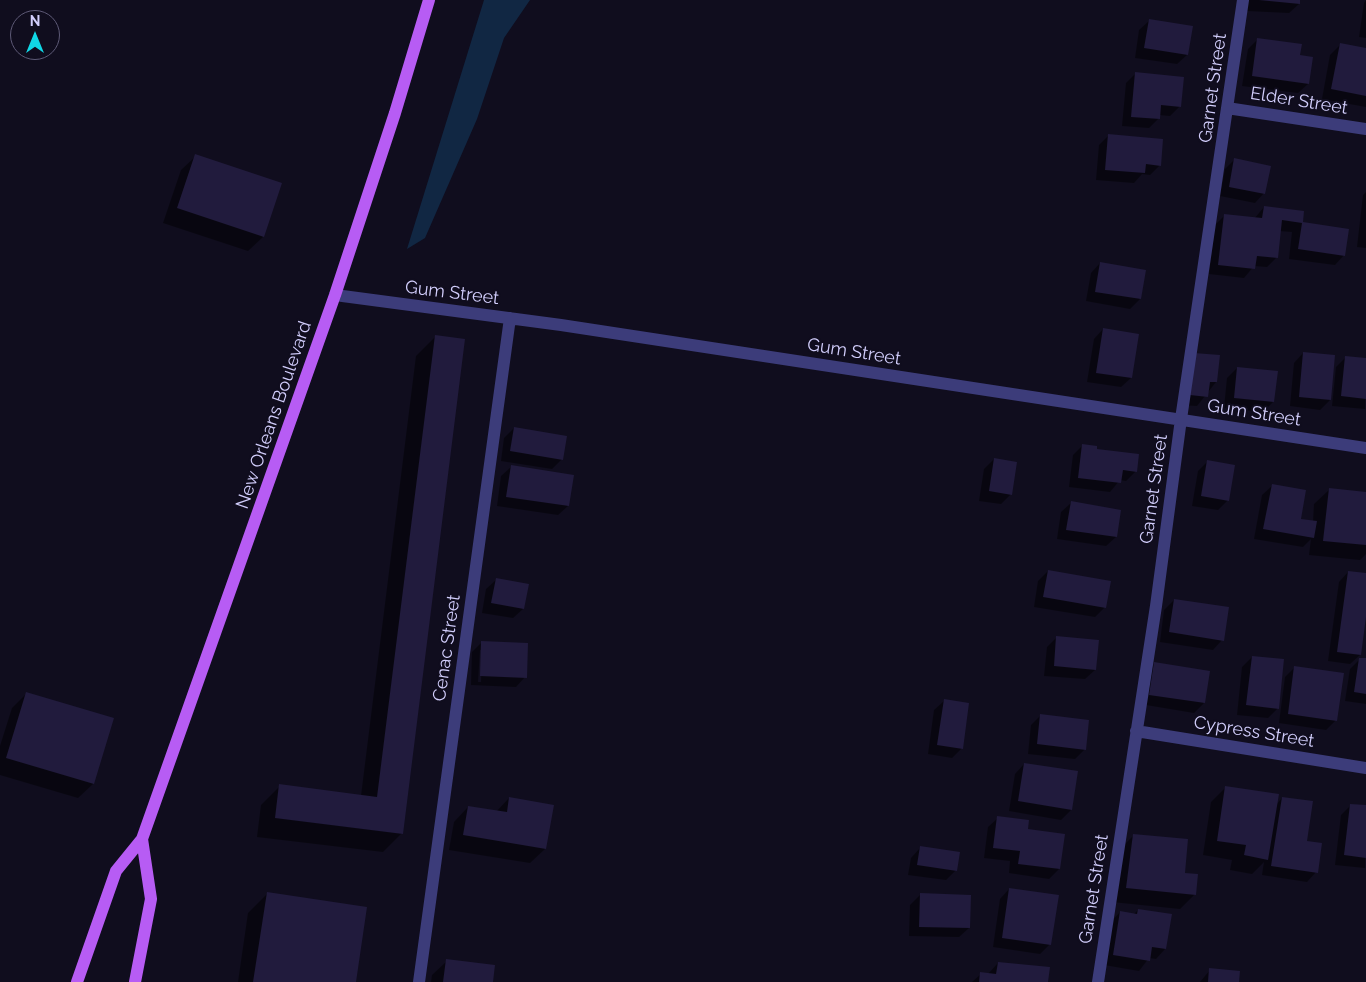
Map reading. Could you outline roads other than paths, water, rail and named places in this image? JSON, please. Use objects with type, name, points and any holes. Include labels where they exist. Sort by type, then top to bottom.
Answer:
[{"type":"main road","name":"New Orleans Boulevard","points":[[77,982],[116,871],[142,840],[335,295],[430,0]]},
{"type":"main road","name":"New Orleans Boulevard","points":[[135,982],[151,899],[142,840]]},
{"type":"street","name":"Garnet Street","points":[[1098,982],[1243,0]]},
{"type":"street","name":"Elder Street","points":[[1227,108],[1366,129]]},
{"type":"street","name":"Gum Street","points":[[335,295],[510,318],[1366,448]]},
{"type":"street","name":"Cenac Street","points":[[419,982],[510,318]]},
{"type":"street","name":"Cypress Street","points":[[1136,731],[1366,768]]},
{"type":"water","points":[[484,0],[530,0],[504,38],[477,119],[425,238],[407,249]]}]
